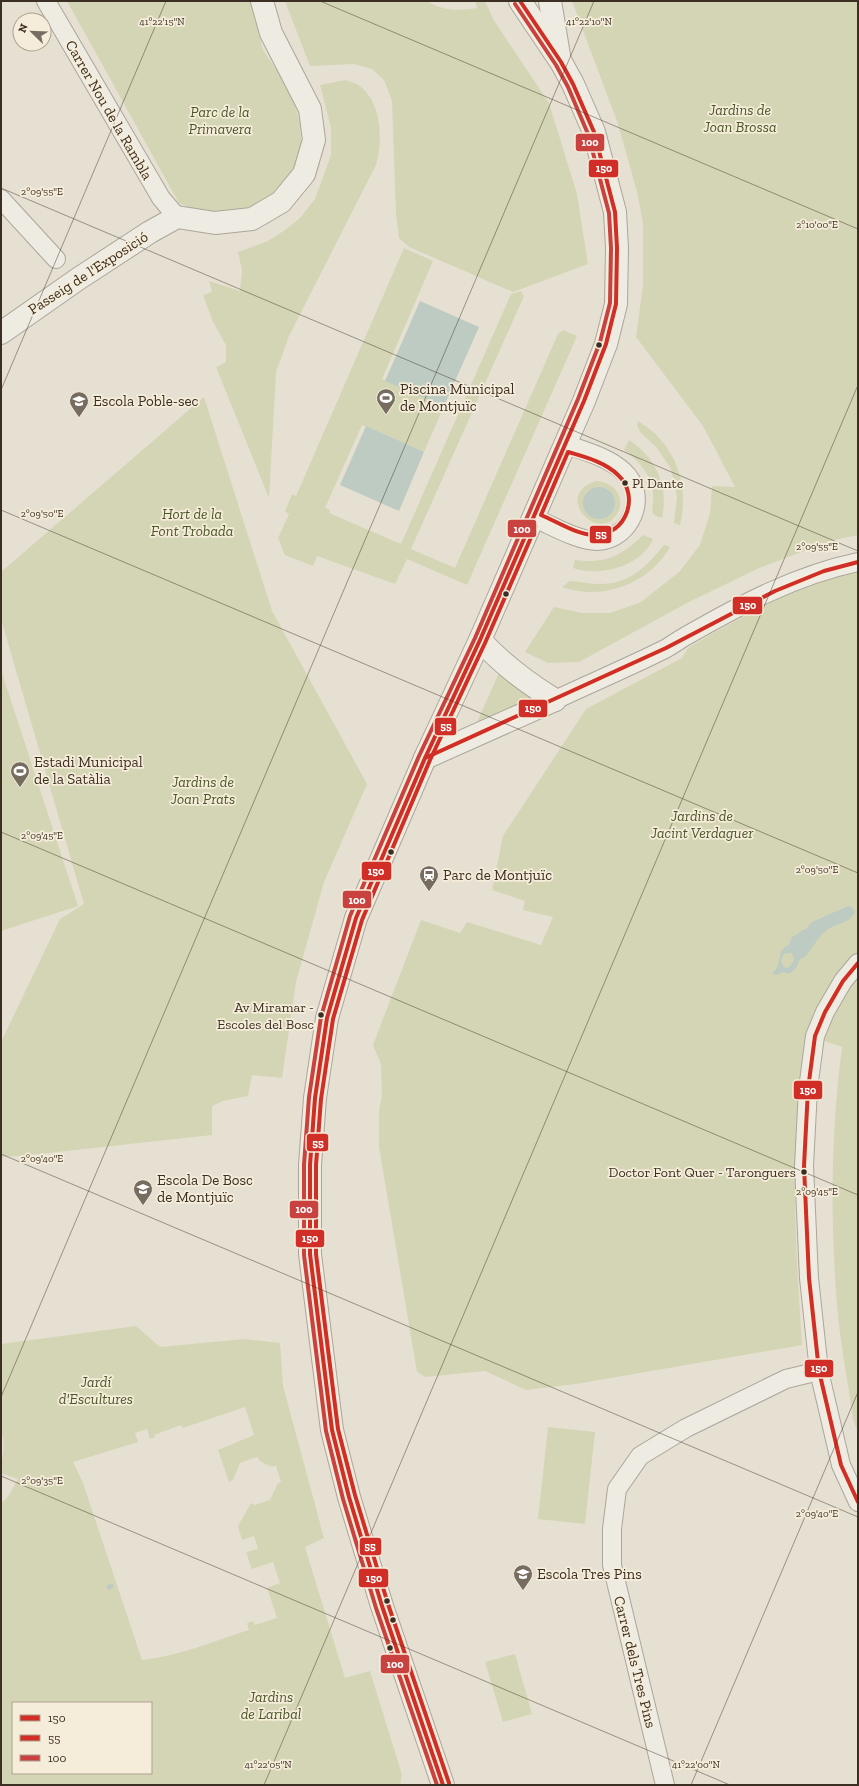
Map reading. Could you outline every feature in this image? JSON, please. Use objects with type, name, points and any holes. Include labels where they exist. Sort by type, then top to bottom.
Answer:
[{"type":"street","name":"Carrer Nou de la Rambla","points":[[46,1],[161,198],[177,217]]},
{"type":"street","points":[[177,217],[215,223],[252,219],[281,202],[304,174],[314,140],[310,109],[271,33],[262,1]]},
{"type":"street","points":[[442,1780],[382,1606],[349,1497],[334,1438],[310,1254],[310,1158],[315,1098],[327,1018],[356,918],[425,758],[480,640],[534,518],[606,344],[616,304],[617,248],[615,212],[594,132],[573,84],[561,62],[520,1]]},
{"type":"street","points":[[550,1],[561,62]]},
{"type":"street","points":[[1,200],[56,259]]},
{"type":"street","name":"Passeig de l'Exposició","points":[[1,333],[78,279],[150,232],[177,217]]},
{"type":"street","points":[[534,518],[583,539],[596,541],[610,538],[622,532],[630,521],[635,509],[636,495],[632,482],[624,472],[614,464],[565,444]]},
{"type":"street","points":[[425,758],[555,700],[666,648],[766,593],[796,580],[833,567],[858,562]]},
{"type":"street","points":[[480,640],[499,660],[521,679],[555,700]]},
{"type":"street","points":[[858,963],[843,981],[825,1012],[816,1036],[808,1089],[804,1174],[809,1278],[819,1371],[841,1465],[858,1502]]},
{"type":"street","name":"Carrer dels Tres Pins","points":[[665,1785],[612,1565],[612,1529],[617,1489],[640,1456],[686,1428],[786,1379],[819,1371]]},
{"type":"green space","name":"Parc de la Primavera","points":[[67,1],[250,1],[263,50],[292,93],[300,123],[302,152],[292,177],[277,195],[250,209],[223,213],[194,209],[179,203]]},
{"type":"green space","points":[[285,1],[427,1],[439,7],[463,10],[477,8],[475,1],[485,1],[493,19],[549,103],[577,194],[588,264],[513,292],[409,247],[399,238],[396,215],[392,101],[384,80],[372,69],[354,64],[310,66]]},
{"type":"green space","name":"Jardins de Joan Brossa","points":[[572,1],[858,1],[858,535],[830,541],[757,569],[687,603],[579,662],[548,663],[525,652],[554,607],[582,613],[610,613],[641,602],[679,572],[700,545],[710,513],[712,486],[735,487],[703,426],[636,337],[643,285],[643,223],[637,192],[618,124]]},
{"type":"green space","points":[[345,80],[360,86],[373,102],[379,123],[380,145],[376,165],[289,336],[276,372],[269,498],[216,367],[226,362],[226,345],[213,322],[203,295],[212,292],[209,281],[240,291],[242,270],[238,252],[268,241],[285,230],[300,218],[315,199],[331,155],[331,128],[320,85]]},
{"type":"green space","name":"Piscina Municipal de Montjuïc","points":[[404,248],[433,261],[382,379],[444,406],[424,452],[362,425],[325,508],[330,510],[329,513],[401,544],[511,294],[521,291],[524,296],[411,549],[455,568],[558,334],[563,330],[577,336],[467,585],[407,559],[395,584],[317,556],[313,566],[285,555],[278,538],[289,514],[285,512],[292,494],[296,496]]},
{"type":"green space","name":"Jardins de Joan Prats","points":[[204,397],[272,611],[367,784],[324,882],[296,982],[282,1078],[252,1075],[248,1096],[223,1101],[212,1106],[212,1135],[1,1157],[1,1042],[60,919],[84,904],[1,619],[1,572]]},
{"type":"green space","points":[[638,421],[651,430],[662,441],[677,466],[683,495],[683,510],[680,525],[674,523],[677,497],[671,469],[657,448],[640,432],[637,425]]},
{"type":"green space","points":[[629,440],[647,455],[658,474],[664,495],[662,518],[652,513],[653,497],[651,482],[648,475],[640,464],[624,450]]},
{"type":"green space","points":[[596,481],[613,487],[619,495],[620,506],[618,512],[610,521],[601,524],[591,521],[583,515],[578,506],[578,497],[583,488]],"holes":[[[596,487],[605,488],[614,509],[606,517],[583,502],[587,492]]]},
{"type":"green space","points":[[643,535],[653,539],[647,549],[639,557],[629,563],[607,570],[595,571],[573,568],[575,560],[596,561],[612,557],[620,553]]},
{"type":"green space","points":[[664,545],[670,547],[661,560],[637,580],[623,586],[608,591],[593,592],[577,591],[562,587],[570,581],[609,584],[628,578],[650,561]]},
{"type":"green space","name":"Jardins de Jacint Verdaguer","points":[[858,571],[858,1433],[853,1419],[840,1334],[833,1240],[834,1143],[838,1079],[842,1047],[807,1035],[799,1086],[795,1174],[797,1260],[802,1345],[576,1384],[526,1390],[485,1371],[425,1377],[417,1372],[379,1147],[379,1111],[382,1095],[381,1064],[373,1045],[421,920],[460,933],[467,922],[541,945],[553,917],[523,910],[525,901],[492,890],[503,836],[586,709],[682,658],[688,648],[786,594],[836,576]]},
{"type":"green space","name":"Estadi Municipal de la Satàlia","points":[[1,670],[78,906],[1,931]]},
{"type":"green space","points":[[499,673],[511,683],[533,696],[534,700],[481,728],[477,722]]},
{"type":"green space","points":[[136,1326],[160,1347],[244,1339],[280,1343],[283,1386],[324,1538],[305,1547],[345,1678],[370,1671],[402,1775],[400,1785],[1,1785],[1,1504],[9,1495],[18,1479],[1,1473],[4,1442],[1,1432],[1,1344]],"holes":[[[245,1407],[254,1435],[218,1450],[229,1482],[233,1480],[240,1463],[257,1457],[265,1464],[276,1466],[281,1482],[278,1483],[270,1500],[255,1505],[251,1503],[238,1526],[242,1540],[254,1536],[258,1549],[246,1552],[252,1569],[273,1562],[280,1583],[267,1588],[277,1618],[255,1625],[253,1621],[247,1623],[249,1630],[196,1648],[142,1660],[83,1483],[73,1462],[138,1442],[135,1433],[147,1429],[150,1439],[155,1437],[154,1435],[181,1425],[183,1428]]]},
{"type":"green space","points":[[548,1427],[595,1432],[585,1524],[538,1519]]},
{"type":"green space","points":[[515,1654],[532,1714],[503,1722],[485,1662]]},
{"type":"shaded area","points":[[420,301],[479,327],[444,406],[385,381]]},
{"type":"shaded area","points":[[366,426],[424,452],[399,511],[340,485]]},
{"type":"shaded area","points":[[599,487],[608,490],[612,494],[615,503],[612,512],[608,516],[599,519],[590,516],[586,512],[583,503],[586,494],[590,490]]},
{"type":"shaded area","points":[[848,906],[852,907],[855,912],[848,920],[823,933],[805,957],[800,959],[796,968],[789,974],[784,972],[776,975],[772,973],[777,968],[781,952],[789,945],[792,937],[806,929],[812,922]],"holes":[[[792,953],[794,960],[789,967],[786,968],[783,966],[781,961],[784,954]]]},
{"type":"transit line","name":"150","points":[[443,1785],[382,1606],[349,1497],[332,1430],[310,1254],[310,1165],[315,1098],[327,1018],[356,918],[425,758],[480,640],[584,401],[606,344],[616,304],[617,248],[615,212],[594,132],[573,84],[561,62],[520,1]]},
{"type":"transit line","name":"100","points":[[437,1785],[376,1608],[343,1499],[326,1431],[304,1255],[304,1165],[309,1097],[321,1017],[350,916],[419,756],[475,638],[578,399],[600,342],[610,303],[611,248],[609,213],[588,134],[568,87],[556,65],[515,4]]},
{"type":"transit line","name":"55","points":[[568,452],[594,460],[613,470],[625,483],[629,503],[627,512],[622,521],[615,528],[606,533],[595,535],[581,533],[541,515],[568,452]]},
{"type":"transit line","name":"55","points":[[449,1783],[388,1604],[355,1495],[338,1429],[316,1254],[316,1165],[321,1099],[333,1019],[362,920],[430,760],[485,643],[536,526]]},
{"type":"transit line","name":"150","points":[[425,758],[666,648],[775,591],[824,571],[858,562]]},
{"type":"transit line","name":"150","points":[[858,963],[843,981],[825,1012],[815,1036],[808,1089],[804,1166],[809,1278],[819,1371],[841,1465],[858,1502]]},
{"type":"place","name":"Piscina Municipal de Montjuïc","points":[[386,415]]},
{"type":"place","name":"Escola Poble-sec","points":[[79,418]]},
{"type":"place","name":"Pl Dante","points":[[625,483]]},
{"type":"place","name":"Estadi Municipal de la Satàlia","points":[[20,788]]},
{"type":"place","name":"Parc de Montjuïc","points":[[429,892]]},
{"type":"place","name":"Av Miramar - Escoles del Bosc","points":[[321,1015]]},
{"type":"place","name":"Doctor Font Quer - Taronguers","points":[[804,1172]]},
{"type":"place","name":"Escola De Bosc de Montjuïc","points":[[143,1206]]},
{"type":"place","name":"Escola Tres Pins","points":[[523,1591]]},
{"type":"park label","name":"Hort de la Font Trobada","points":[[192,522]]},
{"type":"park label","name":"Jardí d'Escultures","points":[[96,1390]]},
{"type":"park label","name":"Jardins de Laribal","points":[[271,1706]]}]
